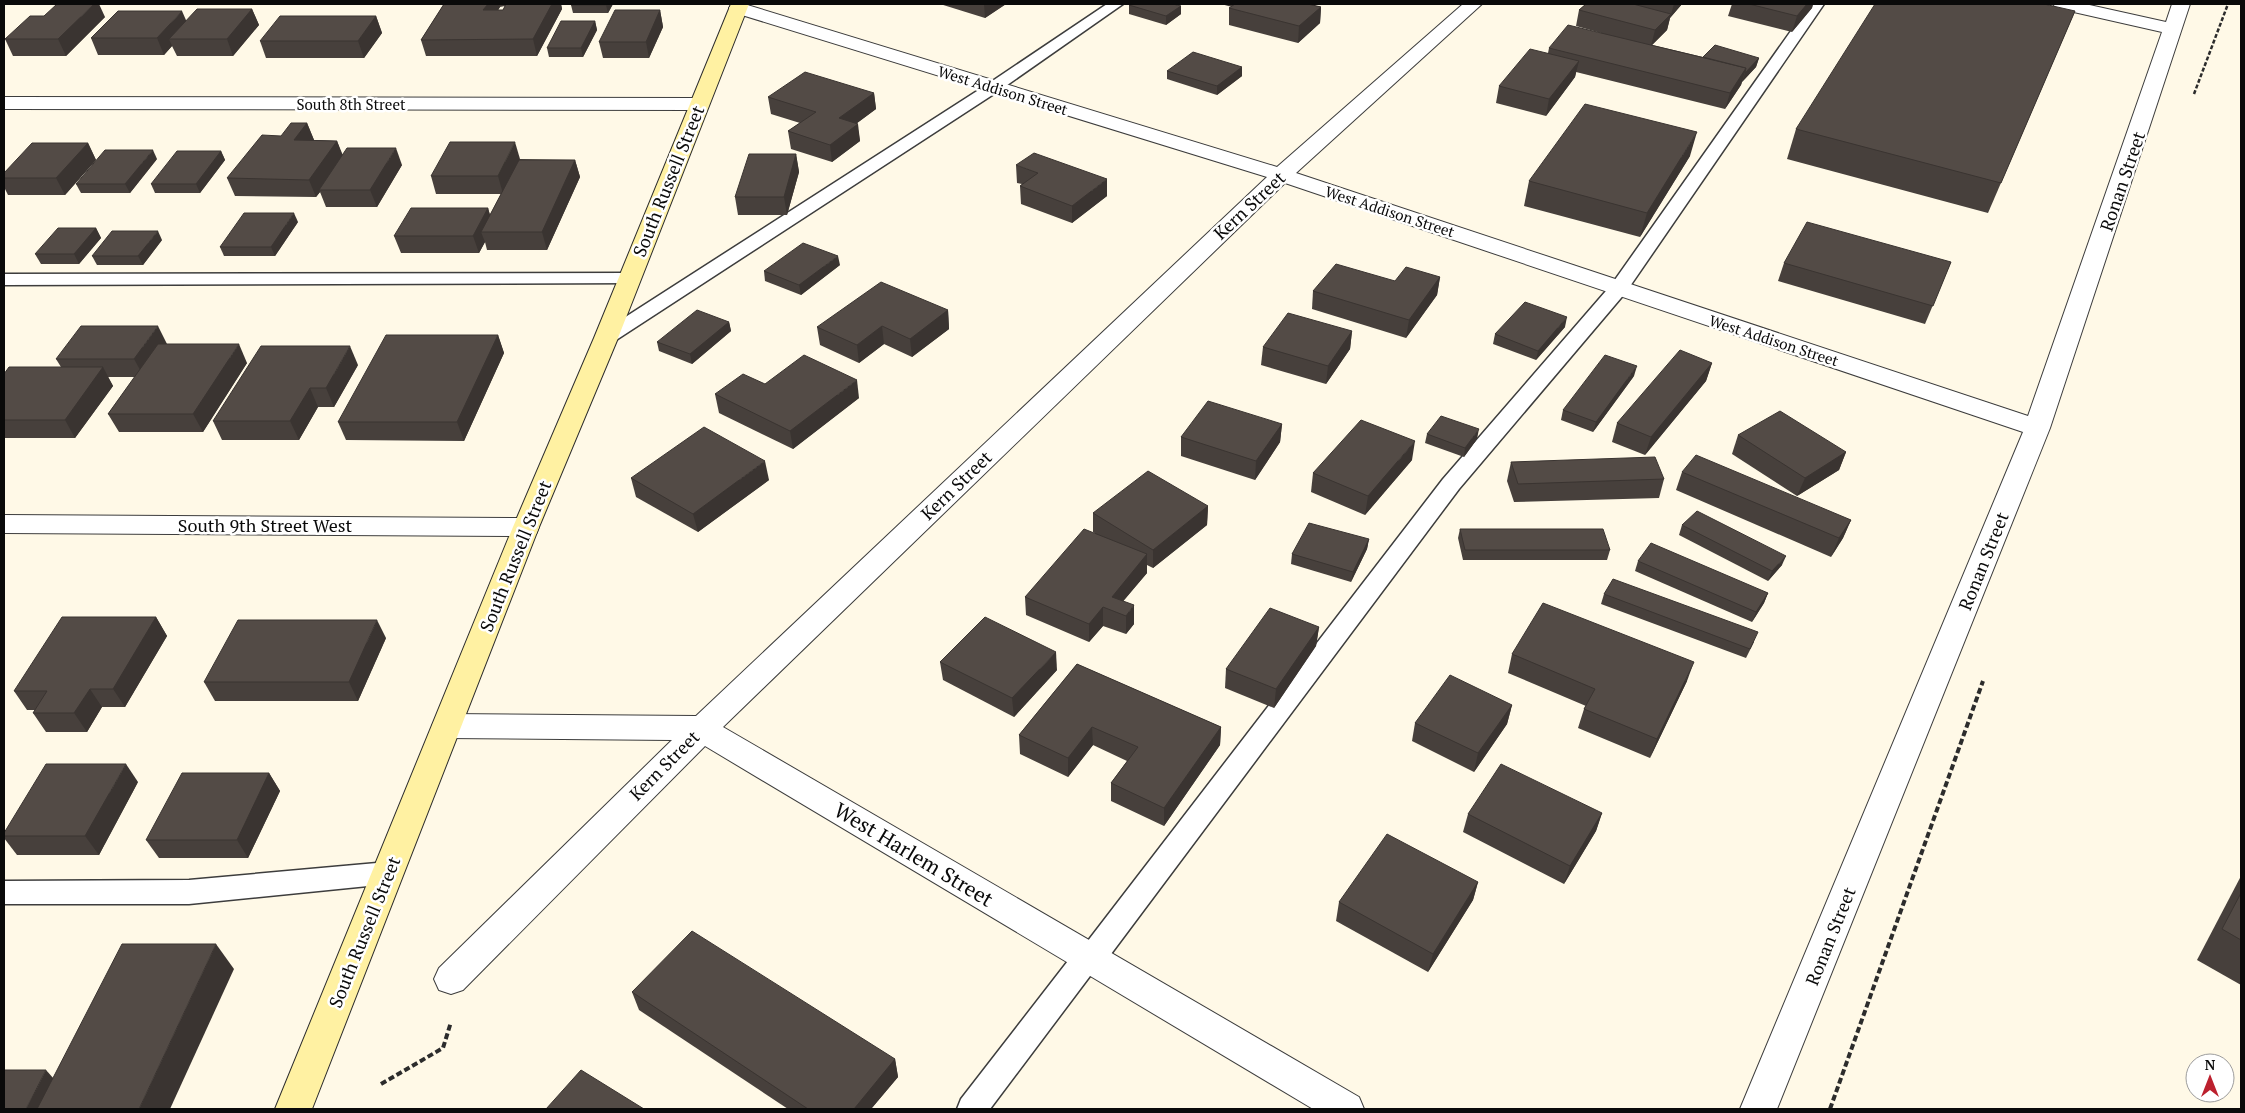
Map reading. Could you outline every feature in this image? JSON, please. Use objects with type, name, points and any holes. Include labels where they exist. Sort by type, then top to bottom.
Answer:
[{"type":"main road","name":"South Russell Street","points":[[293,1109],[526,527],[606,338],[699,104],[743,5]]},
{"type":"street","name":"Kern Street","points":[[451,978],[700,728],[1281,175],[1474,4]]},
{"type":"street","points":[[2062,4],[2173,29]]},
{"type":"street","name":"Ronan Street","points":[[1759,1109],[2037,428],[2180,4]]},
{"type":"street","name":"West Addison Street","points":[[743,5],[994,87],[1281,175],[2037,428]]},
{"type":"street","name":"South 8th Street","points":[[4,103],[699,104]]},
{"type":"street","name":"South 9th Street West","points":[[4,524],[526,527]]},
{"type":"street","points":[[447,726],[700,728]]},
{"type":"street","name":"West Harlem Street","points":[[700,728],[1346,1109]]},
{"type":"lane","points":[[606,338],[994,87],[1116,4]]},
{"type":"lane","points":[[972,1109],[1088,957],[1092,957],[1451,484],[1620,288],[1816,4]]},
{"type":"lane","points":[[4,280],[629,279]]},
{"type":"lane","points":[[4,893],[189,892],[388,873]]},
{"type":"path","points":[[381,1084],[443,1048],[473,957]]},
{"type":"building","points":[[57,4],[94,4],[58,39],[5,39],[30,16],[44,16]]},
{"type":"building","points":[[444,4],[488,4],[483,10],[503,10],[506,4],[552,4],[533,39],[421,40]]},
{"type":"building","points":[[572,4],[607,4],[571,5]]},
{"type":"building","points":[[1173,4],[1181,6],[1166,16],[1129,5]]},
{"type":"building","points":[[1235,4],[1308,4],[1321,7],[1299,26],[1229,8]]},
{"type":"building","points":[[1586,4],[1633,4],[1671,14],[1655,30],[1579,10]]},
{"type":"building","points":[[1749,4],[1807,4],[1797,16]]},
{"type":"building","points":[[1875,4],[2044,4],[2075,11],[2001,183],[1796,129]]},
{"type":"building","points":[[197,9],[252,9],[227,39],[169,39]]},
{"type":"building","points":[[615,10],[660,10],[646,42],[599,42]]},
{"type":"building","points":[[118,11],[182,11],[157,38],[91,38]]},
{"type":"building","points":[[280,16],[376,16],[358,41],[260,41]]},
{"type":"building","points":[[561,21],[595,21],[581,48],[547,48]]},
{"type":"building","points":[[1568,25],[1746,68],[1730,93],[1549,48]]},
{"type":"building","points":[[1715,45],[1759,58],[1745,73],[1746,68],[1703,57]]},
{"type":"building","points":[[1530,49],[1579,61],[1549,99],[1499,86]]},
{"type":"building","points":[[1193,52],[1242,67],[1217,86],[1167,71]]},
{"type":"building","points":[[805,72],[874,93],[839,118],[858,124],[830,145],[788,131],[816,112],[768,97]]},
{"type":"building","points":[[1585,104],[1697,132],[1647,213],[1529,181]]},
{"type":"building","points":[[291,123],[307,123],[294,140],[337,141],[309,180],[227,178],[262,135],[281,136]]},
{"type":"building","points":[[450,142],[515,142],[498,176],[431,176]]},
{"type":"building","points":[[32,143],[88,143],[56,178],[4,178],[4,173]]},
{"type":"building","points":[[347,148],[396,148],[370,190],[319,190]]},
{"type":"building","points":[[105,150],[153,150],[125,184],[76,184]]},
{"type":"building","points":[[177,151],[221,151],[196,184],[151,184]]},
{"type":"building","points":[[1034,153],[1107,179],[1072,206],[1020,186],[1038,173],[1016,165]]},
{"type":"building","points":[[749,154],[796,154],[784,197],[735,197]]},
{"type":"building","points":[[519,160],[575,160],[542,232],[481,232]]},
{"type":"building","points":[[411,208],[488,208],[473,236],[394,236]]},
{"type":"building","points":[[244,213],[294,213],[271,247],[220,247]]},
{"type":"building","points":[[1807,222],[1951,262],[1933,306],[1784,263]]},
{"type":"building","points":[[58,228],[96,228],[74,254],[35,254]]},
{"type":"building","points":[[112,231],[158,231],[138,256],[92,256]]},
{"type":"building","points":[[803,243],[838,256],[799,285],[764,271]]},
{"type":"building","points":[[1336,264],[1395,281],[1406,267],[1440,277],[1409,320],[1313,291]]},
{"type":"building","points":[[881,282],[948,310],[910,339],[882,326],[857,345],[817,327]]},
{"type":"building","points":[[1525,302],[1567,317],[1538,351],[1495,334]]},
{"type":"building","points":[[697,310],[729,322],[690,354],[657,342]]},
{"type":"building","points":[[1288,313],[1352,331],[1328,366],[1263,347]]},
{"type":"building","points":[[81,326],[158,326],[134,359],[56,359]]},
{"type":"building","points":[[386,335],[498,335],[457,422],[338,422]]},
{"type":"building","points":[[158,344],[239,344],[193,414],[108,414]]},
{"type":"building","points":[[261,346],[350,346],[326,388],[310,388],[290,421],[213,421]]},
{"type":"building","points":[[1680,350],[1712,363],[1651,437],[1617,423]]},
{"type":"building","points":[[804,355],[857,380],[790,431],[715,394],[743,374],[765,384]]},
{"type":"building","points":[[1605,355],[1637,366],[1596,422],[1563,410]]},
{"type":"building","points":[[9,367],[103,367],[65,420],[4,420],[4,374]]},
{"type":"building","points":[[1208,401],[1282,424],[1256,461],[1181,437]]},
{"type":"building","points":[[1780,411],[1846,452],[1805,478],[1738,435]]},
{"type":"building","points":[[1441,416],[1479,429],[1465,448],[1427,434]]},
{"type":"building","points":[[1361,420],[1415,441],[1368,496],[1313,473]]},
{"type":"building","points":[[704,427],[765,461],[693,514],[631,478]]},
{"type":"building","points":[[1696,455],[1851,520],[1839,538],[1682,472]]},
{"type":"building","points":[[1655,457],[1664,479],[1518,484],[1511,462]]},
{"type":"building","points":[[1148,471],[1208,506],[1153,550],[1093,513]]},
{"type":"building","points":[[1697,511],[1786,556],[1772,571],[1682,525]]},
{"type":"building","points":[[1309,523],[1369,539],[1353,572],[1292,554]]},
{"type":"building","points":[[1084,529],[1147,554],[1112,597],[1134,605],[1126,616],[1103,607],[1089,624],[1025,597]]},
{"type":"building","points":[[1460,529],[1603,529],[1610,550],[1465,550]]},
{"type":"building","points":[[1651,543],[1768,593],[1756,612],[1638,561]]},
{"type":"building","points":[[1613,579],[1758,632],[1750,649],[1604,594]]},
{"type":"building","points":[[1543,603],[1694,662],[1657,739],[1584,709],[1595,689],[1512,654]]},
{"type":"building","points":[[1270,608],[1319,627],[1276,689],[1226,669]]},
{"type":"building","points":[[62,617],[156,617],[113,689],[90,689],[74,713],[33,713],[47,691],[14,691]]},
{"type":"building","points":[[985,617],[1056,652],[1012,698],[940,662]]},
{"type":"building","points":[[238,620],[377,620],[349,682],[204,682]]},
{"type":"building","points":[[1077,664],[1221,727],[1164,808],[1111,783],[1138,747],[1092,727],[1068,758],[1019,735]]},
{"type":"building","points":[[1450,675],[1512,705],[1478,753],[1415,723]]},
{"type":"building","points":[[46,764],[126,764],[85,836],[4,836],[4,833]]},
{"type":"building","points":[[1501,764],[1602,813],[1570,866],[1468,814]]},
{"type":"building","points":[[182,773],[269,773],[237,840],[146,840]]},
{"type":"building","points":[[1387,834],[1478,882],[1433,954],[1339,902]]},
{"type":"building","points":[[2241,893],[2241,940],[2222,929]]},
{"type":"building","points":[[692,931],[895,1059],[854,1109],[808,1109],[632,992]]},
{"type":"building","points":[[122,944],[216,944],[139,1109],[37,1109]]},
{"type":"building","points":[[4,1070],[46,1070],[26,1109],[4,1109]]},
{"type":"building","points":[[581,1070],[644,1109],[546,1109]]}]
